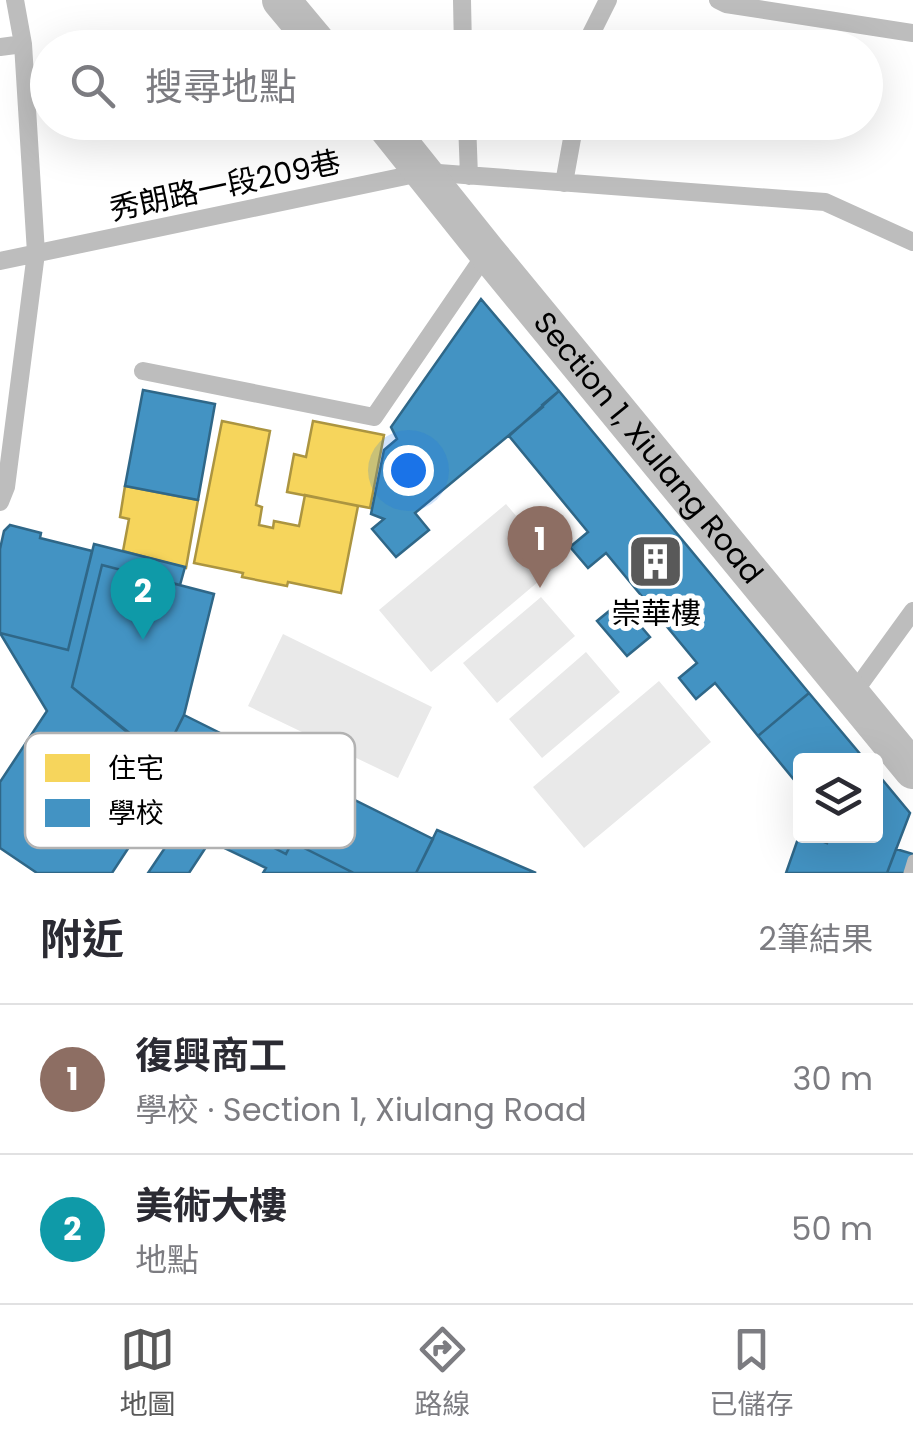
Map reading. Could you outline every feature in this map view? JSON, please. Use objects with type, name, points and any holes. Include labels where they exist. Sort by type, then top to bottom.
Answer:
[{"type":"street","points":[[281,0],[306,30]]},
{"type":"street","name":"Section 1, Xiulang Road","points":[[398,140],[913,770]]},
{"type":"lane","points":[[0,502],[6,487],[36,254],[23,44],[14,0]]},
{"type":"lane","points":[[462,0],[463,30]]},
{"type":"lane","points":[[593,30],[608,0]]},
{"type":"lane","points":[[718,0],[913,33]]},
{"type":"lane","points":[[0,47],[23,44]]},
{"type":"lane","points":[[467,140],[469,176]]},
{"type":"lane","points":[[564,182],[571,140]]},
{"type":"lane","name":"秀朗路一段209巷","points":[[0,261],[425,172],[825,202],[913,242]]},
{"type":"lane","points":[[143,372],[374,417],[487,252]]},
{"type":"lane","points":[[852,695],[913,610]]},
{"type":"shaded area","points":[[506,504],[558,565],[431,672],[379,610]]},
{"type":"shaded area","points":[[541,597],[575,636],[497,703],[463,663]]},
{"type":"shaded area","points":[[283,634],[432,707],[398,778],[355,757],[355,733],[304,733],[248,706]]},
{"type":"shaded area","points":[[586,652],[620,692],[542,758],[509,719]]},
{"type":"shaded area","points":[[659,681],[711,742],[584,848],[533,787]]},
{"type":"building: 住宅","points":[[222,421],[270,431],[256,505],[262,507],[259,525],[273,528],[274,521],[299,526],[305,495],[358,506],[341,593],[242,577],[243,573],[194,563]]},
{"type":"building: 住宅","points":[[313,421],[384,435],[370,508],[287,492],[294,454],[306,457]]},
{"type":"building: 住宅","points":[[125,486],[198,500],[186,568],[123,551],[129,519],[120,517]]},
{"type":"building: 學校","points":[[481,299],[559,391],[415,513],[429,530],[396,557],[372,529],[384,519],[371,514],[384,450],[397,439],[391,427]]},
{"type":"building: 學校","points":[[143,390],[215,404],[198,500],[125,486]]},
{"type":"building: 學校","name":"崇華樓","points":[[559,391],[809,693],[758,736],[715,683],[696,699],[679,678],[697,663],[606,553],[588,568],[570,547],[588,532],[509,436]]},
{"type":"building: 學校","points":[[10,525],[41,533],[40,538],[92,551],[68,650],[0,633],[0,549],[4,531]]},
{"type":"building: 學校","points":[[94,544],[185,567],[180,585],[102,565],[72,687],[128,733],[32,733],[47,711],[0,633],[68,650]]},
{"type":"building: 學校","points":[[102,565],[214,594],[184,715],[175,733],[130,733],[72,687]]},
{"type":"building: 學校","points":[[620,602],[650,637],[627,656],[597,621]]},
{"type":"building: 學校","points":[[809,693],[859,753],[793,753],[793,778],[758,736]]},
{"type":"building: 學校","points":[[184,715],[220,733],[175,733]]},
{"type":"building: 學校","points":[[25,744],[25,848],[128,848],[112,873],[37,873],[0,848],[0,782]]},
{"type":"building: 學校","points":[[883,780],[910,813],[887,873],[786,873],[796,843],[883,843]]},
{"type":"building: 學校","points":[[355,800],[433,839],[416,873],[354,873],[304,848],[355,848]]},
{"type":"building: 學校","points":[[437,830],[536,873],[416,873]]},
{"type":"building: 學校","points":[[165,848],[205,848],[189,873],[148,873]]},
{"type":"building: 學校","points":[[225,848],[274,848],[286,854],[289,848],[304,848],[354,873],[263,873],[266,868]]},
{"type":"building: 學校","points":[[896,849],[913,854],[906,873],[887,873]]},
{"type":"waterway","points":[[909,873],[913,860]]},
{"type":"place","name":"崇華樓","points":[[656,561]]},
{"type":"place","name":"復興商工","points":[[540,588]]},
{"type":"place","name":"美術大樓","points":[[143,640]]}]
